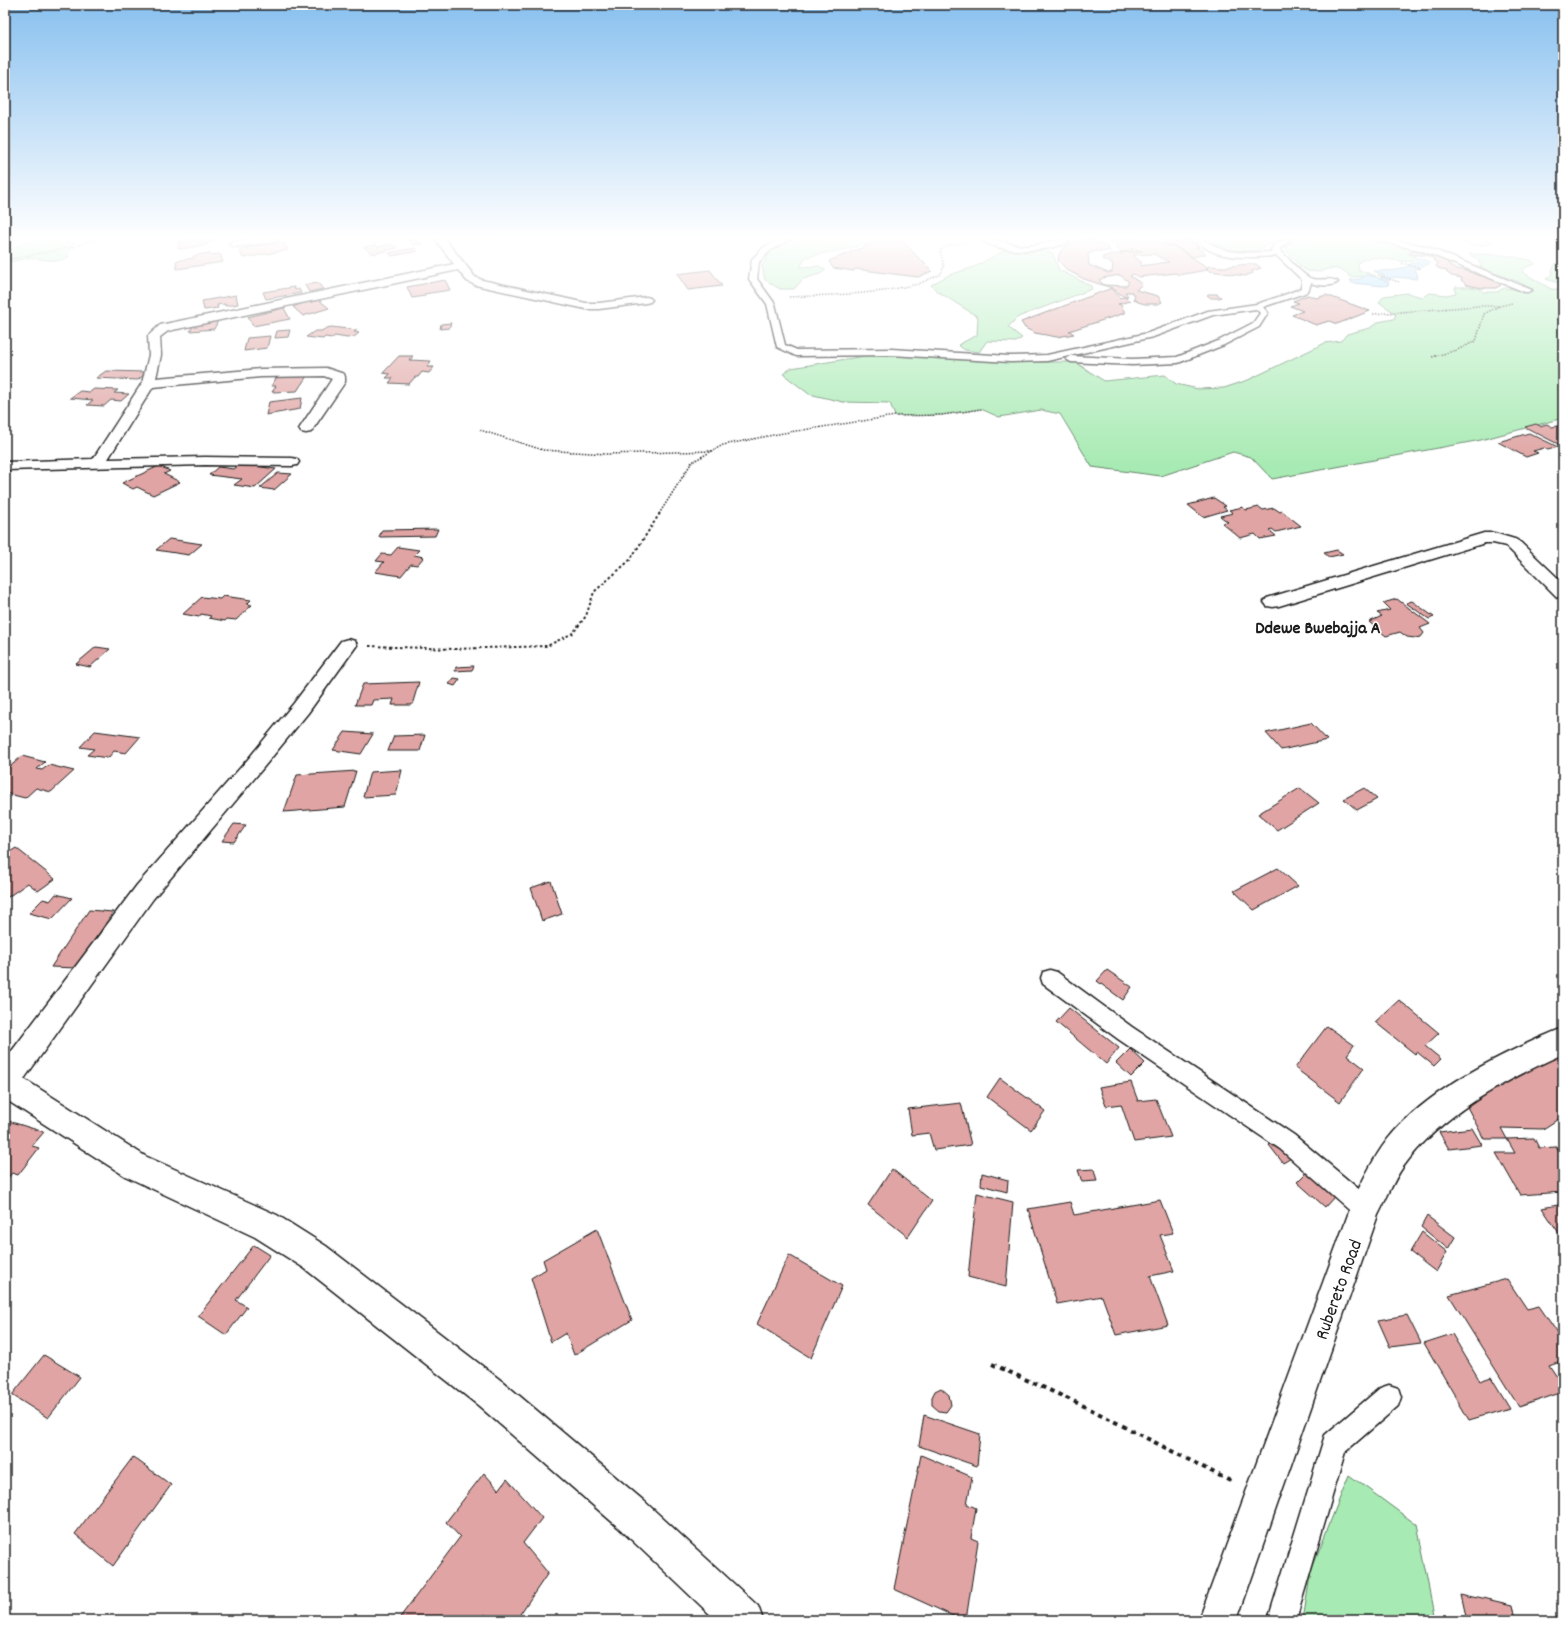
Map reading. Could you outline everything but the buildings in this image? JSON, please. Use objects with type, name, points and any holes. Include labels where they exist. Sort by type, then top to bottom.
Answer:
[{"type":"street","points":[[98,463],[149,383],[155,355],[154,336],[164,328],[227,315]]},
{"type":"street","points":[[149,383],[261,373],[326,372],[335,374],[339,377],[338,382],[306,429]]},
{"type":"street","points":[[5,466],[205,461],[292,462]]},
{"type":"street","points":[[1273,602],[1484,538],[1494,538],[1512,543],[1563,593]]},
{"type":"street","points":[[348,645],[301,708],[256,763],[145,892],[5,1083],[135,1166],[266,1226],[315,1257],[491,1394],[630,1514],[744,1620]]},
{"type":"street","name":"Rubereto Road","points":[[1218,1620],[1222,1604],[1263,1498],[1365,1209],[1392,1157],[1420,1125],[1466,1090],[1510,1065],[1563,1041]]},
{"type":"lane","points":[[774,315],[782,347],[796,353],[891,352],[1010,359],[1047,358],[1132,362],[1178,360],[1221,343],[1256,325],[1263,315]]},
{"type":"lane","points":[[1047,358],[1150,335],[1206,315]]},
{"type":"lane","points":[[1050,978],[1125,1033],[1287,1142],[1365,1209]]},
{"type":"lane","points":[[1282,1620],[1334,1444],[1389,1397]]},
{"type":"path","points":[[1432,357],[1457,350],[1476,341],[1484,315]]},
{"type":"path","points":[[348,645],[454,649],[546,646],[573,633],[586,616],[594,592],[630,560],[692,462],[723,445],[782,433],[895,416],[942,415],[981,409]]},
{"type":"path","points":[[480,430],[543,450],[607,454],[713,451]]},
{"type":"path","points":[[992,1364],[1084,1406],[1263,1498]]},
{"type":"green space","points":[[975,315],[1024,315],[1018,317],[1008,327],[1022,338],[1016,342],[987,341],[979,352],[965,350],[958,345],[977,335],[978,317]]},
{"type":"green space","points":[[1396,315],[1563,315],[1563,418],[1481,440],[1272,479],[1251,457],[1233,452],[1161,476],[1092,467],[1060,414],[1041,410],[999,417],[981,409],[942,415],[895,416],[890,403],[843,402],[809,394],[783,374],[791,368],[871,355],[955,357],[1011,362],[1075,362],[1104,381],[1165,375],[1176,384],[1198,389],[1224,388],[1248,380],[1325,343],[1341,341],[1347,334],[1370,328],[1378,322],[1394,319]]},
{"type":"green space","points":[[1349,1475],[1417,1525],[1436,1620],[1303,1620],[1311,1570]]},
{"type":"district","name":"Ddewe Bwebajja A","points":[[1318,627]]}]
